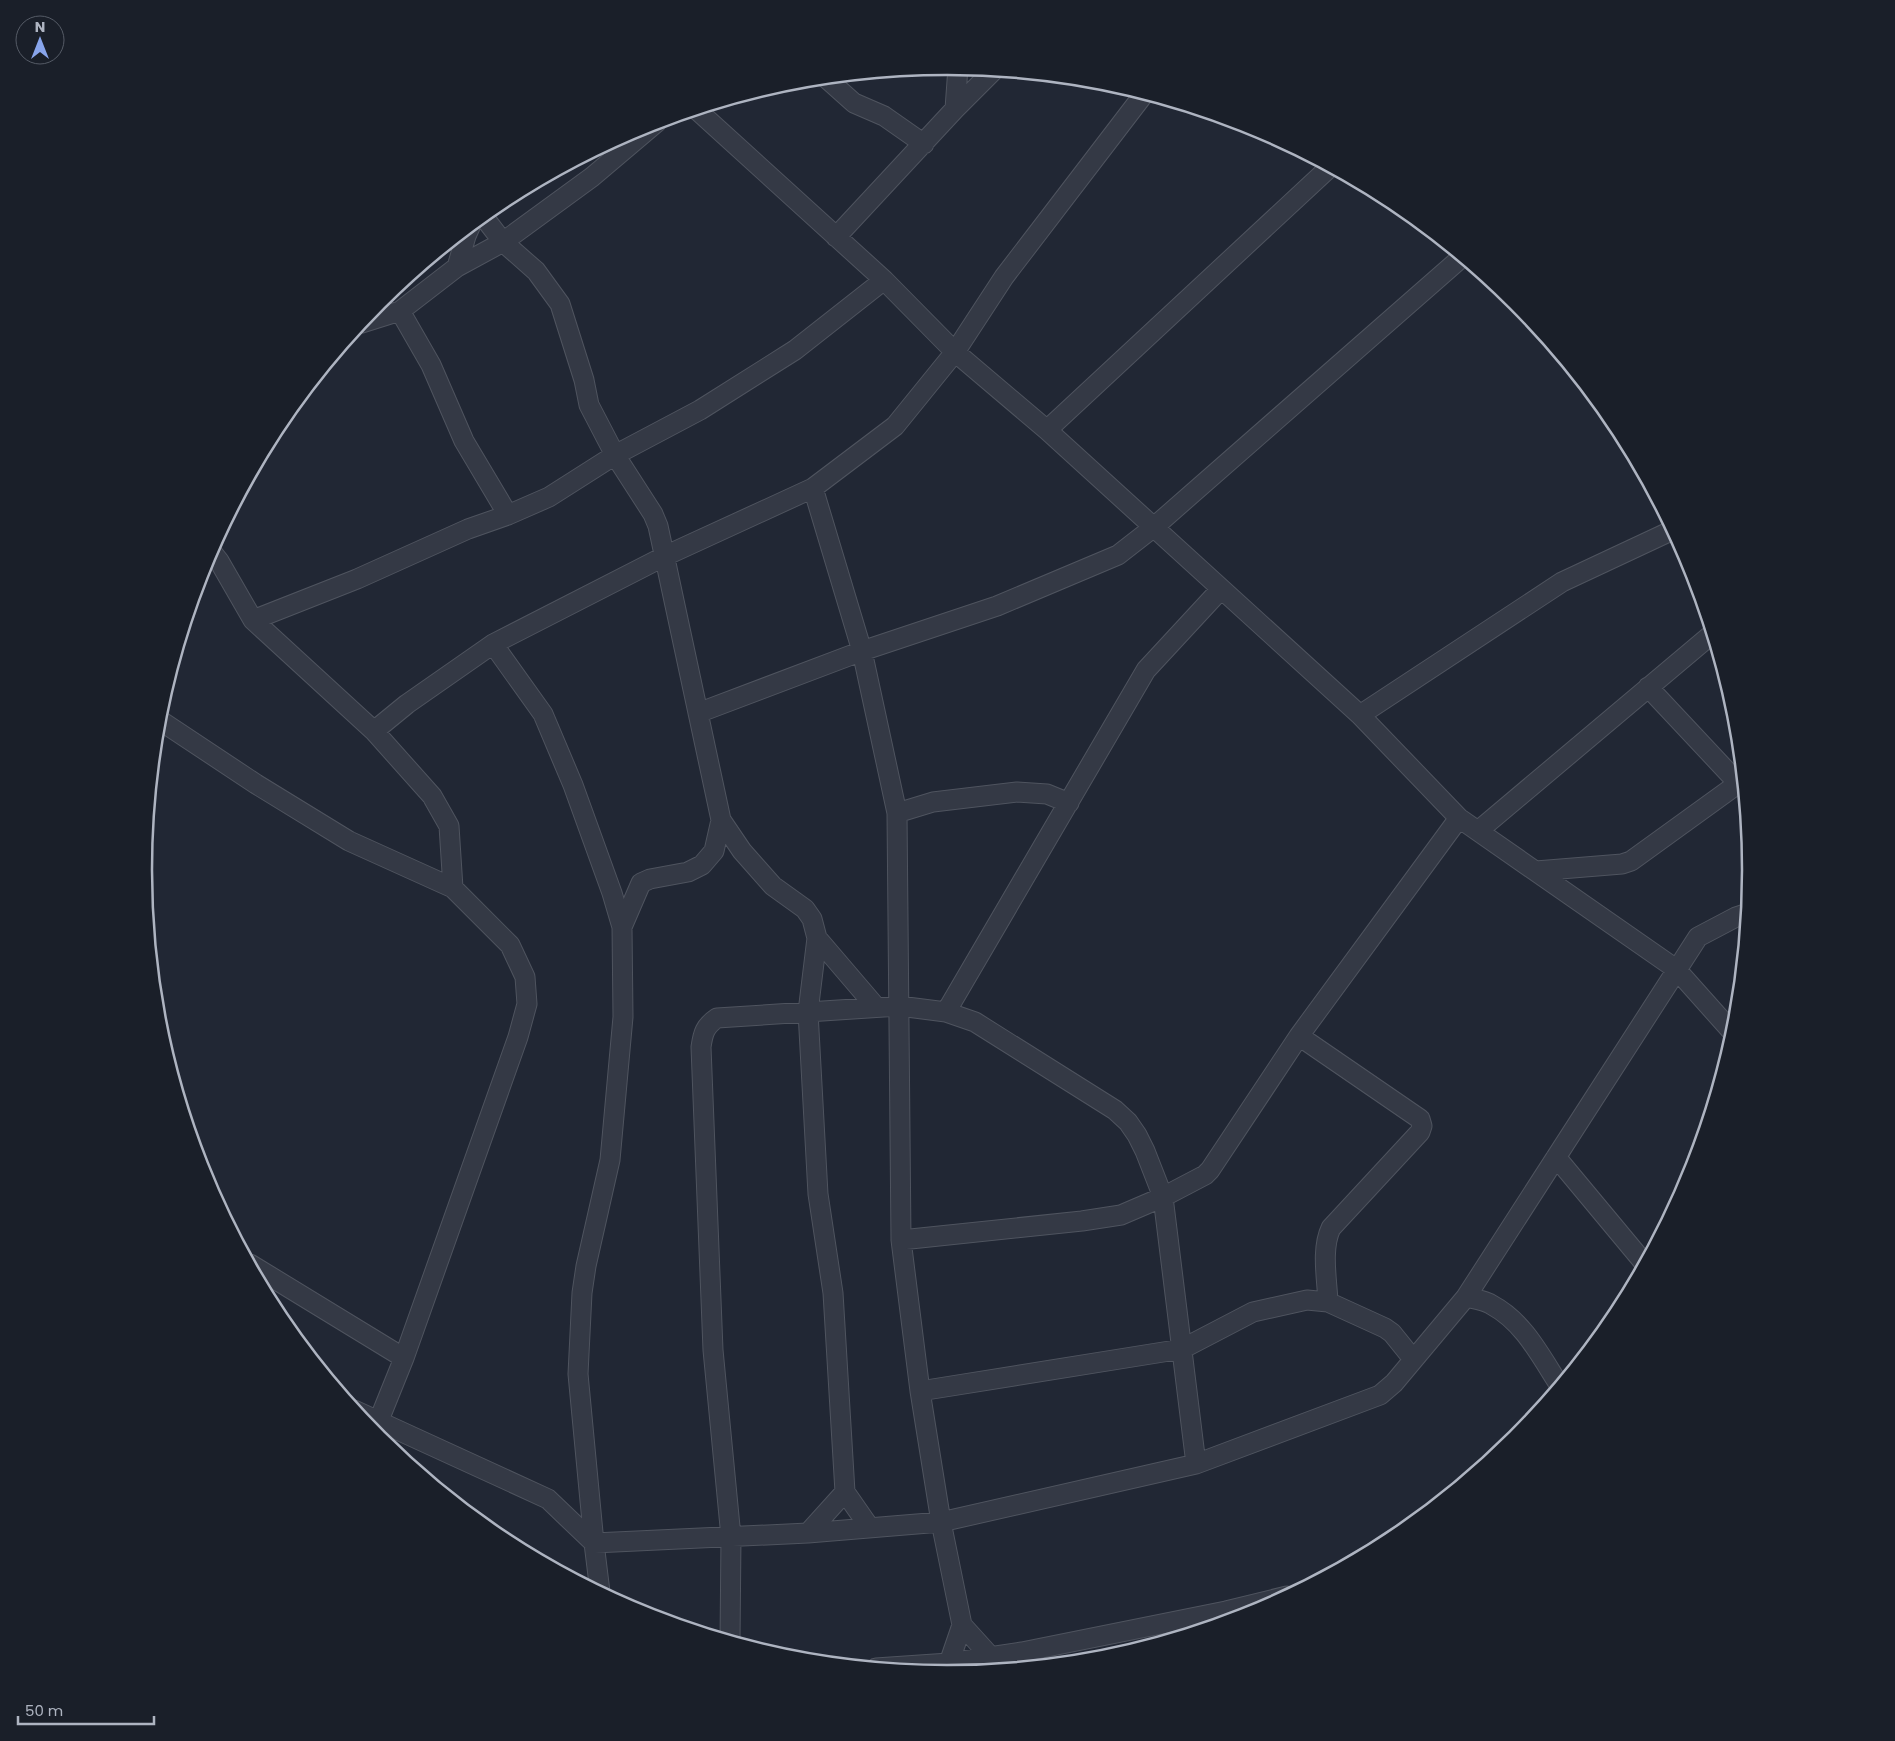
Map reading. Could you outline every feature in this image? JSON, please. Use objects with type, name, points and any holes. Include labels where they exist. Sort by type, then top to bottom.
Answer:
[{"type":"street","points":[[955,109],[957,75]]},
{"type":"street","points":[[836,237],[987,77]]},
{"type":"street","points":[[832,84],[854,103],[884,116],[924,144]]},
{"type":"street","points":[[374,730],[407,704],[493,644],[665,556],[813,488],[895,426],[956,352],[1004,277],[1140,99]]},
{"type":"street","points":[[702,114],[884,280],[956,352],[1047,430],[1360,714],[1459,818],[1676,969],[1728,1027]]},
{"type":"street","points":[[375,319],[400,311],[457,267],[503,242],[592,177],[638,138]]},
{"type":"street","points":[[1047,430],[1325,171]]},
{"type":"street","points":[[488,222],[503,242],[536,271],[560,304],[584,380],[589,405],[615,455],[653,514],[665,556],[721,820],[742,852],[773,886],[805,909],[812,919],[817,938],[808,1012],[818,1194],[833,1293],[845,1492],[870,1528]]},
{"type":"street","points":[[457,267],[467,236]]},
{"type":"street","points":[[698,713],[862,651],[997,606],[1118,555],[1154,527],[1459,261]]},
{"type":"street","points":[[253,620],[357,579],[468,528],[508,515],[549,497],[615,455],[700,410],[794,350],[884,280]]},
{"type":"street","points":[[400,311],[431,365],[464,441],[508,515]]},
{"type":"street","points":[[813,488],[862,651],[897,813],[901,1240],[920,1392],[941,1522],[962,1626],[990,1657]]},
{"type":"street","points":[[1360,714],[1562,582],[1667,533]]},
{"type":"street","points":[[217,558],[253,620],[374,730],[432,796],[449,826],[453,888]]},
{"type":"street","points":[[946,1012],[1146,670],[1221,588]]},
{"type":"street","points":[[1478,831],[1708,638]]},
{"type":"street","points":[[493,644],[543,714],[573,784],[612,893],[622,927],[623,1017],[610,1160],[586,1266],[578,1374],[599,1585]]},
{"type":"street","points":[[1648,687],[1737,779]]},
{"type":"street","points":[[166,724],[256,784],[349,841],[453,888],[510,945],[525,977],[528,1004],[404,1358],[379,1420]]},
{"type":"street","points":[[1536,871],[1622,864],[1631,861],[1738,784]]},
{"type":"street","points":[[897,813],[933,802],[1017,792],[1047,794],[1069,803]]},
{"type":"street","points":[[901,1240],[1082,1221],[1121,1215],[1163,1197],[1205,1175],[1299,1036],[1459,818]]},
{"type":"street","points":[[622,927],[641,883],[650,879],[688,872],[702,865],[714,851],[721,820]]},
{"type":"street","points":[[369,1416],[548,1499],[594,1544],[808,1533],[941,1522],[1196,1464],[1380,1395],[1394,1383],[1466,1297],[1698,937],[1741,915]]},
{"type":"street","points":[[817,938],[876,1007]]},
{"type":"street","points":[[730,1635],[731,1537],[713,1350],[701,1047],[702,1034],[707,1024],[717,1018],[899,1006],[946,1012],[975,1022],[1115,1110],[1128,1122],[1145,1150],[1163,1197],[1196,1464]]},
{"type":"street","points":[[1299,1036],[1420,1119],[1422,1126],[1420,1132],[1331,1228],[1326,1237],[1328,1302]]},
{"type":"street","points":[[1556,1157],[1641,1259]]},
{"type":"street","points":[[260,1270],[404,1358]]},
{"type":"street","points":[[1466,1297],[1491,1304],[1508,1316],[1525,1332],[1557,1382]]},
{"type":"street","points":[[920,1392],[1182,1349],[1253,1312],[1307,1300],[1328,1302],[1385,1328],[1392,1333],[1414,1359]]},
{"type":"street","points":[[808,1533],[845,1492]]},
{"type":"street","points":[[938,1666],[990,1657],[1023,1659],[1215,1619]]},
{"type":"street","points":[[936,1666],[962,1626]]}]
